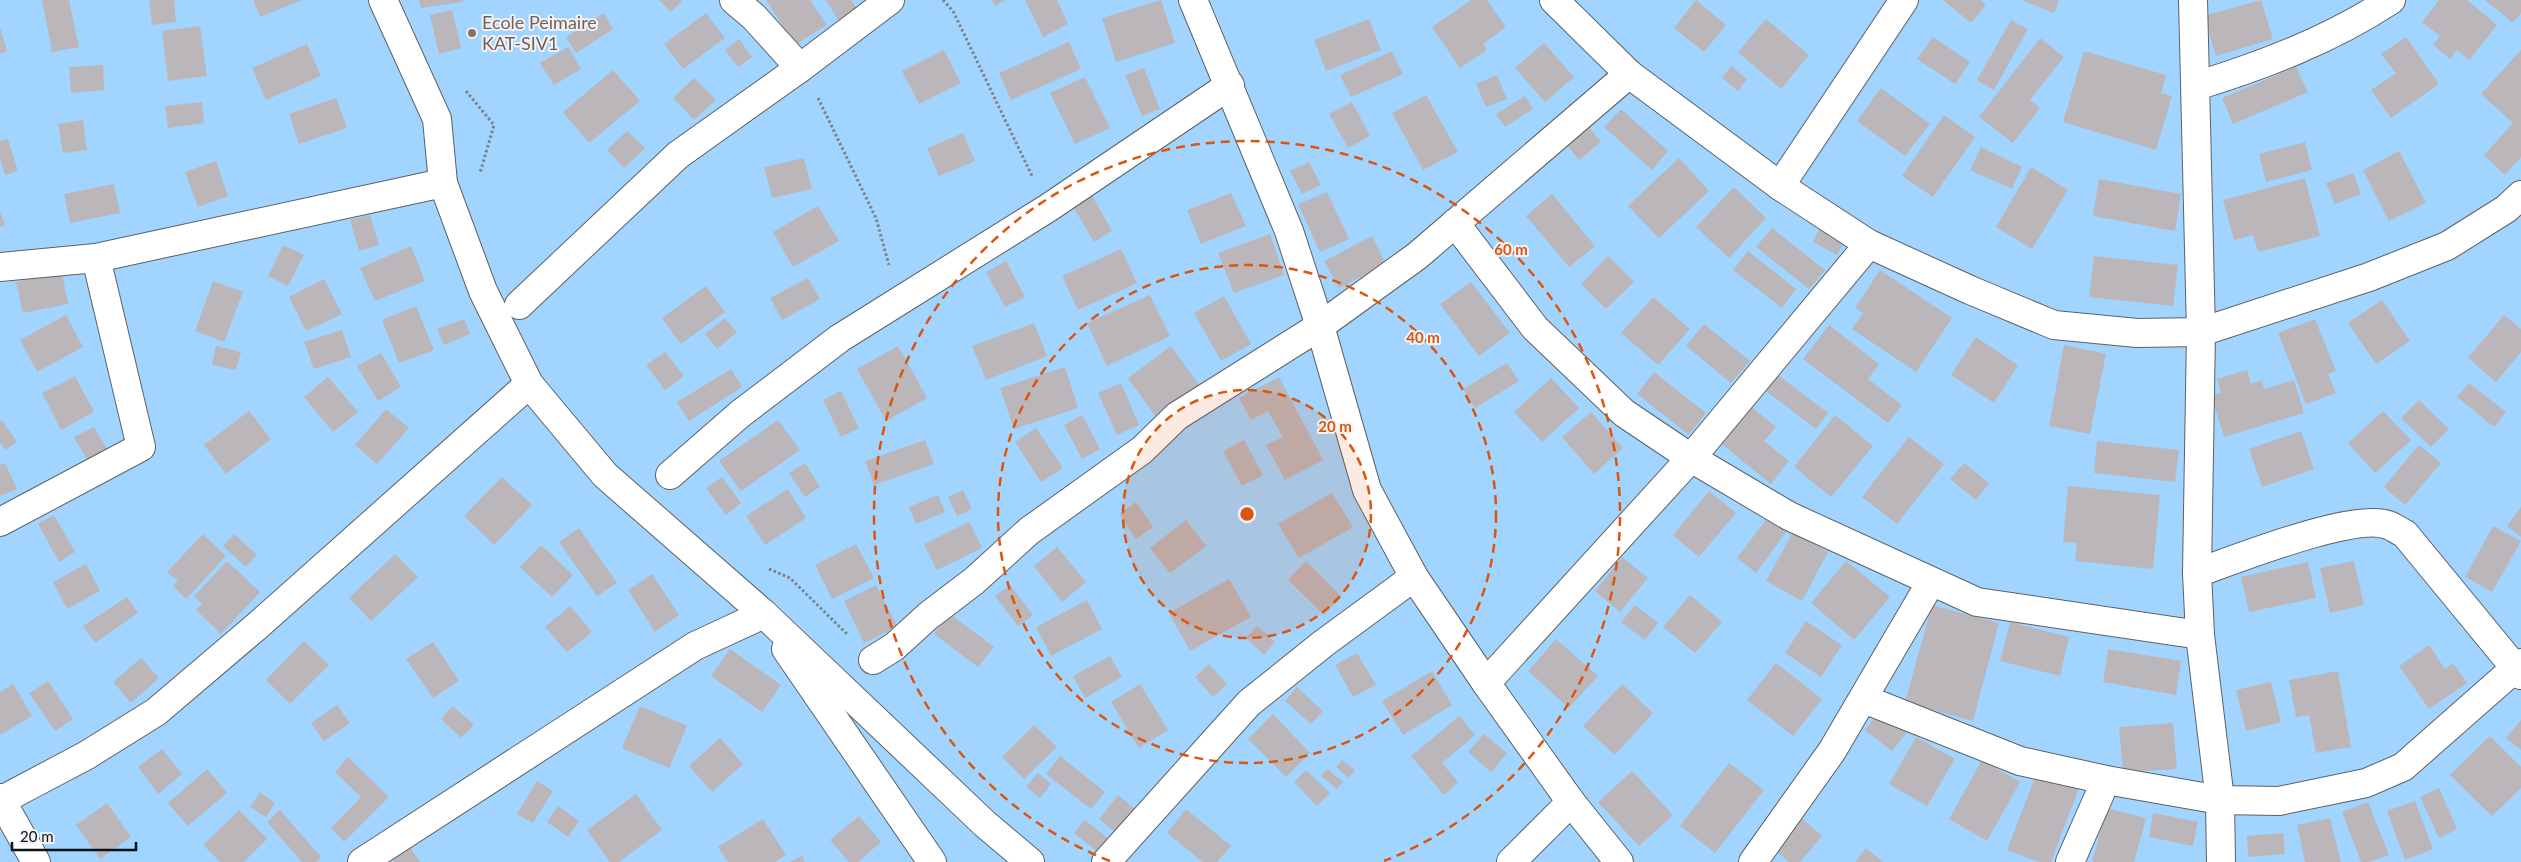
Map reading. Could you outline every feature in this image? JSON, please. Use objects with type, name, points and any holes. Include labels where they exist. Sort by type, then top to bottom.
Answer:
[{"type":"street","points":[[383,0],[437,119],[443,183],[483,291],[529,384],[605,475],[764,614],[984,824],[1030,862]]},
{"type":"street","points":[[734,0],[754,17],[800,68]]},
{"type":"street","points":[[519,305],[678,155],[800,68],[890,0]]},
{"type":"street","points":[[1193,0],[1230,85],[1289,231],[1320,326],[1367,490],[1414,577],[1486,684],[1571,802],[1619,862]]},
{"type":"street","points":[[1554,0],[1629,74],[1780,186],[1869,244],[1970,290],[2054,325],[2136,333],[2201,332],[2369,277],[2447,246],[2506,209],[2521,195]]},
{"type":"street","points":[[1780,186],[1904,0]]},
{"type":"street","points":[[2192,0],[2196,86],[2201,332],[2197,573],[2200,635],[2220,800],[2221,862]]},
{"type":"street","points":[[2196,86],[2254,68],[2330,36],[2390,0]]},
{"type":"street","points":[[873,660],[894,647],[928,616],[974,581],[1029,531],[1142,450],[1177,416],[1320,326],[1417,256],[1629,74]]},
{"type":"street","points":[[670,475],[748,408],[840,338],[1048,208],[1230,85]]},
{"type":"street","points":[[0,267],[96,258],[443,183]]},
{"type":"street","points":[[1456,223],[1534,328],[1624,413],[1692,458],[1789,516],[1977,602],[2200,635]]},
{"type":"street","points":[[1486,684],[1692,458],[1869,244]]},
{"type":"street","points":[[0,522],[140,447],[96,258]]},
{"type":"street","points":[[36,862],[0,799],[87,755],[156,712],[256,627],[529,384]]},
{"type":"street","points":[[1864,699],[2020,761],[2106,780],[2220,800],[2278,801],[2366,783],[2403,767],[2519,669],[2405,534],[2387,524],[2357,524],[2290,540],[2197,573]]},
{"type":"street","points":[[1106,862],[1249,703],[1324,643],[1414,577]]},
{"type":"street","points":[[1753,862],[1832,751],[1864,699],[1930,582]]},
{"type":"street","points":[[362,862],[695,646],[764,614]]},
{"type":"street","points":[[764,614],[796,665],[932,862]]},
{"type":"street","points":[[2070,862],[2106,780]]},
{"type":"street","points":[[1511,862],[1571,802]]},
{"type":"path","points":[[943,0],[953,11],[1048,208]]},
{"type":"path","points":[[800,68],[822,104],[876,218],[899,301]]},
{"type":"path","points":[[464,88],[494,125],[479,174]]},
{"type":"path","points":[[764,566],[790,578],[873,660]]},
{"type":"shaded area","points":[[0,0],[2521,0],[2521,862],[0,862]]},
{"type":"building","points":[[42,0],[69,0],[79,47],[52,52]]},
{"type":"building","points":[[149,0],[174,0],[176,22],[152,25]]},
{"type":"building","points":[[253,0],[302,0],[260,17]]},
{"type":"building","points":[[419,0],[463,0],[463,2],[421,8]]},
{"type":"building","points":[[659,0],[680,0],[682,1],[671,12]]},
{"type":"building","points":[[766,0],[810,0],[827,25],[795,45]]},
{"type":"building","points":[[826,0],[851,0],[857,9],[838,20]]},
{"type":"building","points":[[992,0],[1005,0],[995,6]]},
{"type":"building","points":[[1025,0],[1057,0],[1068,24],[1043,37]]},
{"type":"building","points":[[1161,0],[1175,43],[1116,62],[1102,18]]},
{"type":"building","points":[[1471,0],[1487,0],[1506,27],[1483,44],[1487,50],[1460,68],[1432,27]]},
{"type":"building","points":[[1696,0],[1726,25],[1704,52],[1674,28]]},
{"type":"building","points":[[1943,0],[1980,0],[1986,5],[1971,23]]},
{"type":"building","points":[[2022,0],[2059,0],[2054,13]]},
{"type":"building","points":[[2261,0],[2273,39],[2216,56],[2204,16]]},
{"type":"building","points":[[2439,0],[2467,0],[2497,25],[2469,60],[2457,50],[2450,59],[2433,45],[2440,36],[2422,22]]},
{"type":"building","points":[[2485,0],[2521,0],[2521,13],[2513,23]]},
{"type":"building","points":[[452,10],[461,48],[439,54],[430,15]]},
{"type":"building","points":[[604,13],[613,29],[576,53],[566,37]]},
{"type":"building","points":[[706,13],[725,38],[683,69],[664,44]]},
{"type":"building","points":[[1369,19],[1381,50],[1326,71],[1314,40]]},
{"type":"building","points":[[1766,19],[1809,55],[1781,89],[1738,52]]},
{"type":"building","points":[[2011,20],[2028,29],[1994,90],[1977,80]]},
{"type":"building","points":[[200,26],[207,76],[168,81],[162,31]]},
{"type":"building","points":[[0,27],[7,51],[0,54]]},
{"type":"building","points":[[1933,37],[1970,62],[1955,84],[1917,59]]},
{"type":"building","points":[[2406,37],[2439,84],[2391,118],[2371,90],[2396,73],[2381,54]]},
{"type":"building","points":[[2040,38],[2064,57],[2030,100],[2040,108],[2013,143],[1979,117]]},
{"type":"building","points":[[739,39],[752,57],[738,67],[725,50]]},
{"type":"building","points":[[1069,42],[1081,69],[1011,100],[999,73]]},
{"type":"building","points":[[1544,43],[1574,77],[1545,102],[1515,68]]},
{"type":"building","points":[[307,44],[321,76],[266,100],[252,68]]},
{"type":"building","points":[[568,47],[581,69],[554,85],[540,63]]},
{"type":"building","points":[[944,50],[961,83],[919,104],[902,71]]},
{"type":"building","points":[[2521,50],[2521,157],[2505,175],[2484,155],[2513,123],[2481,94]]},
{"type":"building","points":[[1392,51],[1403,74],[1351,97],[1340,75]]},
{"type":"building","points":[[2084,51],[2166,75],[2161,93],[2172,96],[2156,150],[2063,122]]},
{"type":"building","points":[[103,65],[104,90],[71,93],[69,67]]},
{"type":"building","points":[[1731,66],[1747,79],[1738,91],[1722,78]]},
{"type":"building","points":[[2296,67],[2308,92],[2233,124],[2222,98]]},
{"type":"building","points":[[1144,68],[1160,109],[1142,116],[1125,75]]},
{"type":"building","points":[[613,70],[640,101],[589,143],[563,112]]},
{"type":"building","points":[[1497,75],[1507,99],[1486,107],[1476,84]]},
{"type":"building","points":[[1085,77],[1110,128],[1075,144],[1050,93]]},
{"type":"building","points":[[694,78],[716,100],[694,120],[673,98]]},
{"type":"building","points":[[1881,88],[1930,124],[1905,156],[1857,121]]},
{"type":"building","points":[[1426,95],[1458,152],[1423,170],[1392,113]]},
{"type":"building","points":[[1525,96],[1533,109],[1505,127],[1496,114]]},
{"type":"building","points":[[336,98],[347,128],[299,144],[289,114]]},
{"type":"building","points":[[202,102],[204,123],[168,128],[165,106]]},
{"type":"building","points":[[1352,102],[1370,136],[1348,148],[1329,114]]},
{"type":"building","points":[[1621,109],[1668,151],[1652,170],[1604,127]]},
{"type":"building","points":[[1944,115],[1975,137],[1933,197],[1902,176]]},
{"type":"building","points":[[83,120],[87,150],[63,153],[58,124]]},
{"type":"building","points":[[1588,126],[1601,142],[1579,160],[1565,143]]},
{"type":"building","points":[[627,131],[645,148],[624,168],[607,150]]},
{"type":"building","points":[[963,133],[975,161],[939,176],[927,148]]},
{"type":"building","points":[[8,139],[18,171],[5,175],[0,159],[0,141]]},
{"type":"building","points":[[2305,142],[2312,170],[2266,182],[2259,154]]},
{"type":"building","points":[[1981,147],[2022,167],[2012,189],[1970,170]]},
{"type":"building","points":[[2399,151],[2426,203],[2389,221],[2363,170]]},
{"type":"building","points":[[804,158],[812,189],[772,198],[764,167]]},
{"type":"building","points":[[1679,158],[1709,191],[1659,238],[1628,206]]},
{"type":"building","points":[[216,161],[228,196],[198,207],[185,172]]},
{"type":"building","points":[[1309,162],[1321,185],[1302,194],[1290,171]]},
{"type":"building","points":[[2031,167],[2068,190],[2032,249],[1996,227]]},
{"type":"building","points":[[2353,173],[2361,194],[2335,204],[2326,183]]},
{"type":"building","points":[[2305,178],[2320,236],[2258,252],[2253,235],[2234,240],[2223,200]]},
{"type":"building","points":[[2099,179],[2181,194],[2175,231],[2093,216]]},
{"type":"building","points":[[114,184],[120,213],[70,223],[64,194]]},
{"type":"building","points":[[1734,187],[1766,218],[1729,258],[1696,227]]},
{"type":"building","points":[[1327,192],[1349,239],[1320,252],[1298,204]]},
{"type":"building","points":[[1231,193],[1246,226],[1201,244],[1187,210]]},
{"type":"building","points":[[1091,194],[1112,231],[1094,242],[1072,205]]},
{"type":"building","points":[[1552,194],[1595,246],[1569,267],[1526,216]]},
{"type":"building","points":[[818,206],[839,241],[793,267],[773,232]]},
{"type":"building","points":[[0,211],[5,225],[0,227]]},
{"type":"building","points":[[370,215],[379,245],[359,251],[350,220]]},
{"type":"building","points":[[1820,227],[1845,240],[1837,255],[1813,242]]},
{"type":"building","points":[[1772,228],[1825,270],[1809,289],[1756,247]]},
{"type":"building","points":[[1270,234],[1284,275],[1234,293],[1218,253]]},
{"type":"building","points":[[1372,236],[1386,264],[1339,288],[1324,261]]},
{"type":"building","points":[[283,245],[304,255],[288,286],[268,276]]},
{"type":"building","points":[[411,246],[425,281],[375,301],[360,268]]},
{"type":"building","points":[[1121,249],[1137,283],[1078,310],[1062,276]]},
{"type":"building","points":[[1748,251],[1796,289],[1782,308],[1733,270]]},
{"type":"building","points":[[1608,256],[1634,282],[1606,309],[1581,284]]},
{"type":"building","points":[[2094,256],[2178,265],[2173,306],[2089,297]]},
{"type":"building","points":[[1006,261],[1025,297],[1005,307],[986,272]]},
{"type":"building","points":[[1880,270],[1952,318],[1916,372],[1852,329],[1863,313],[1855,308]]},
{"type":"building","points":[[62,273],[68,304],[23,313],[16,282]]},
{"type":"building","points":[[808,278],[820,299],[782,320],[770,298]]},
{"type":"building","points":[[324,279],[342,314],[306,331],[289,297]]},
{"type":"building","points":[[213,281],[243,292],[224,342],[195,331]]},
{"type":"building","points":[[1471,282],[1510,333],[1479,356],[1440,304]]},
{"type":"building","points":[[706,286],[725,312],[681,344],[662,318]]},
{"type":"building","points":[[1150,295],[1170,336],[1107,366],[1087,323]]},
{"type":"building","points":[[1224,296],[1251,344],[1221,361],[1194,313]]},
{"type":"building","points":[[1653,297],[1690,329],[1658,365],[1621,333]]},
{"type":"building","points":[[2382,300],[2410,341],[2376,364],[2348,323]]},
{"type":"building","points":[[416,306],[434,350],[399,363],[382,320]]},
{"type":"building","points":[[66,315],[83,347],[37,372],[20,340]]},
{"type":"building","points":[[2504,315],[2521,329],[2521,352],[2496,382],[2468,358]]},
{"type":"building","points":[[725,318],[737,332],[717,349],[705,334]]},
{"type":"building","points":[[464,319],[470,334],[444,345],[437,329]]},
{"type":"building","points":[[2315,319],[2336,371],[2328,374],[2336,393],[2306,404],[2278,333]]},
{"type":"building","points":[[1034,323],[1047,356],[986,380],[972,346]]},
{"type":"building","points":[[1704,324],[1750,361],[1731,383],[1686,346]]},
{"type":"building","points":[[1829,325],[1879,364],[1868,379],[1902,405],[1888,423],[1803,359]]},
{"type":"building","points":[[342,330],[351,357],[314,369],[304,342]]},
{"type":"building","points":[[1976,337],[2018,365],[1994,403],[1951,375]]},
{"type":"building","points":[[2064,345],[2106,354],[2090,434],[2049,426]]},
{"type":"building","points":[[216,346],[241,352],[236,370],[212,365]]},
{"type":"building","points":[[898,346],[927,398],[886,421],[857,369]]},
{"type":"building","points":[[1171,346],[1200,386],[1156,417],[1128,378]]},
{"type":"building","points":[[665,352],[684,376],[665,390],[646,365]]},
{"type":"building","points":[[381,353],[401,387],[378,401],[357,366]]},
{"type":"building","points":[[1507,363],[1519,381],[1475,408],[1463,389]]},
{"type":"building","points":[[1065,367],[1078,408],[1014,429],[1000,388]]},
{"type":"building","points":[[731,369],[742,387],[689,421],[677,402]]},
{"type":"building","points":[[2247,370],[2251,384],[2262,380],[2264,389],[2294,380],[2304,413],[2224,437],[2211,395],[2221,393],[2217,379]]},
{"type":"building","points":[[1654,372],[1706,413],[1689,435],[1637,394]]},
{"type":"building","points":[[1778,375],[1828,413],[1816,429],[1766,391]]},
{"type":"building","points":[[75,376],[94,412],[61,430],[42,393]]},
{"type":"building","points":[[328,377],[358,412],[333,432],[304,397]]},
{"type":"building","points":[[1279,377],[1323,460],[1285,480],[1266,445],[1283,437],[1268,411],[1251,420],[1239,398]]},
{"type":"building","points":[[1551,378],[1579,408],[1542,442],[1514,412]]},
{"type":"building","points":[[1121,383],[1139,425],[1117,435],[1098,393]]},
{"type":"building","points":[[2469,383],[2506,412],[2494,427],[2457,397]]},
{"type":"building","points":[[841,391],[859,428],[841,437],[823,400]]},
{"type":"building","points":[[2419,400],[2449,429],[2431,447],[2401,418]]},
{"type":"building","points":[[1748,404],[1776,427],[1764,441],[1789,461],[1771,484],[1718,441]]},
{"type":"building","points":[[386,409],[409,428],[377,464],[355,445]]},
{"type":"building","points":[[249,411],[271,439],[226,474],[204,445]]},
{"type":"building","points":[[2383,411],[2411,440],[2375,473],[2348,443]]},
{"type":"building","points":[[1591,412],[1623,448],[1594,474],[1562,437]]},
{"type":"building","points":[[1082,415],[1100,449],[1082,459],[1064,425]]},
{"type":"building","points":[[1835,415],[1873,446],[1831,497],[1794,467]]},
{"type":"building","points":[[2,420],[17,442],[5,450],[0,442],[0,421]]},
{"type":"building","points":[[778,420],[800,450],[741,491],[719,461]]},
{"type":"building","points":[[94,427],[107,449],[87,460],[74,437]]},
{"type":"building","points":[[1036,428],[1063,468],[1041,482],[1015,442]]},
{"type":"building","points":[[2301,431],[2314,469],[2262,487],[2249,449]]},
{"type":"building","points":[[1909,437],[1944,464],[1897,524],[1862,497]]},
{"type":"building","points":[[925,440],[934,464],[874,485],[865,461]]},
{"type":"building","points":[[1244,440],[1263,475],[1242,486],[1223,451]]},
{"type":"building","points":[[2097,441],[2179,450],[2175,482],[2094,473]]},
{"type":"building","points":[[2419,445],[2441,463],[2405,505],[2384,487]]},
{"type":"building","points":[[5,463],[17,489],[0,496],[0,465]]},
{"type":"building","points":[[805,463],[820,487],[805,497],[789,473]]},
{"type":"building","points":[[1964,463],[1989,483],[1976,500],[1950,479]]},
{"type":"building","points":[[502,477],[532,505],[494,545],[464,516]]},
{"type":"building","points":[[722,477],[741,503],[726,515],[706,488]]},
{"type":"building","points":[[2068,486],[2160,495],[2153,569],[2075,561],[2077,543],[2063,542]]},
{"type":"building","points":[[788,489],[806,518],[765,545],[746,516]]},
{"type":"building","points":[[963,490],[972,509],[957,516],[948,497]]},
{"type":"building","points":[[1709,491],[1736,513],[1699,557],[1673,535]]},
{"type":"building","points":[[1332,493],[1353,527],[1299,558],[1278,524]]},
{"type":"building","points":[[938,495],[945,512],[916,524],[909,507]]},
{"type":"building","points":[[1136,502],[1153,527],[1136,539],[1119,514]]},
{"type":"building","points":[[2521,507],[2521,537],[2507,526]]},
{"type":"building","points":[[54,515],[75,552],[59,562],[38,524]]},
{"type":"building","points":[[1768,517],[1787,531],[1756,573],[1737,558]]},
{"type":"building","points":[[1186,520],[1206,546],[1170,573],[1150,548]]},
{"type":"building","points":[[969,522],[982,548],[937,570],[924,544]]},
{"type":"building","points":[[2493,526],[2521,541],[2492,592],[2465,577]]},
{"type":"building","points":[[579,528],[617,583],[597,596],[559,542]]},
{"type":"building","points":[[1793,532],[1828,552],[1802,601],[1766,581]]},
{"type":"building","points":[[203,534],[226,556],[186,599],[173,586],[178,581],[167,572]]},
{"type":"building","points":[[234,534],[257,555],[246,567],[223,546]]},
{"type":"building","points":[[856,544],[874,578],[832,599],[815,565]]},
{"type":"building","points":[[541,545],[573,575],[552,597],[520,567]]},
{"type":"building","points":[[1057,547],[1086,582],[1062,602],[1034,566]]},
{"type":"building","points":[[395,554],[418,577],[371,621],[349,598]]},
{"type":"building","points":[[1622,557],[1648,578],[1620,612],[1595,591]]},
{"type":"building","points":[[227,561],[260,592],[221,634],[196,610],[202,604],[194,596]]},
{"type":"building","points":[[1306,561],[1342,597],[1324,615],[1288,580]]},
{"type":"building","points":[[1846,561],[1890,597],[1854,640],[1811,603]]},
{"type":"building","points":[[2354,561],[2364,605],[2330,613],[2320,568]]},
{"type":"building","points":[[2308,562],[2316,598],[2249,612],[2241,577]]},
{"type":"building","points":[[86,564],[100,591],[67,609],[53,582]]},
{"type":"building","points":[[652,574],[679,615],[655,632],[628,590]]},
{"type":"building","points":[[1229,579],[1251,617],[1190,651],[1169,613]]},
{"type":"building","points":[[876,585],[897,626],[864,643],[844,601]]},
{"type":"building","points":[[1010,585],[1033,615],[1018,626],[995,596]]},
{"type":"building","points":[[1690,595],[1722,622],[1695,653],[1663,627]]},
{"type":"building","points":[[127,597],[138,613],[95,643],[83,626]]},
{"type":"building","points":[[1087,600],[1102,629],[1051,656],[1036,627]]},
{"type":"building","points":[[1635,605],[1658,623],[1645,640],[1621,622]]},
{"type":"building","points":[[1932,605],[1999,623],[1973,721],[1905,702]]},
{"type":"building","points":[[570,606],[592,632],[567,652],[545,627]]},
{"type":"building","points":[[949,613],[994,647],[978,667],[934,634]]},
{"type":"building","points":[[1806,621],[1842,645],[1821,677],[1785,653]]},
{"type":"building","points":[[2010,622],[2069,637],[2060,676],[2000,661]]},
{"type":"building","points":[[1257,626],[1275,642],[1264,655],[1246,638]]},
{"type":"building","points":[[1556,639],[1598,676],[1569,708],[1528,671]]},
{"type":"building","points":[[304,641],[329,665],[290,704],[266,680]]},
{"type":"building","points":[[433,642],[459,681],[433,698],[406,659]]},
{"type":"building","points":[[2429,645],[2445,669],[2453,663],[2467,683],[2429,709],[2399,666]]},
{"type":"building","points":[[730,649],[781,685],[762,712],[711,676]]},
{"type":"building","points":[[2108,649],[2181,661],[2176,695],[2103,682]]},
{"type":"building","points":[[1357,653],[1376,685],[1353,697],[1335,665]]},
{"type":"building","points":[[1110,656],[1122,677],[1085,698],[1073,676]]},
{"type":"building","points":[[141,658],[159,678],[131,703],[113,682]]},
{"type":"building","points":[[1776,663],[1822,699],[1793,736],[1747,700]]},
{"type":"building","points":[[1209,664],[1227,684],[1213,697],[1195,677]]},
{"type":"building","points":[[1432,671],[1452,705],[1403,735],[1382,701]]},
{"type":"building","points":[[2338,671],[2351,747],[2316,753],[2309,715],[2296,717],[2289,680]]},
{"type":"building","points":[[48,681],[73,719],[55,731],[29,693]]},
{"type":"building","points":[[2271,682],[2281,722],[2246,731],[2236,690]]},
{"type":"building","points":[[13,684],[32,716],[0,735],[0,692]]},
{"type":"building","points":[[1140,684],[1168,730],[1139,748],[1111,702]]},
{"type":"building","points":[[1622,684],[1653,713],[1615,755],[1583,726]]},
{"type":"building","points":[[1297,687],[1323,711],[1311,724],[1285,701]]},
{"type":"building","points":[[337,705],[350,723],[324,741],[311,723]]},
{"type":"building","points":[[453,706],[474,725],[461,738],[441,719]]},
{"type":"building","points":[[640,706],[687,726],[669,768],[622,748]]},
{"type":"building","points":[[1881,710],[1908,731],[1892,751],[1865,730]]},
{"type":"building","points":[[1273,714],[1310,753],[1286,777],[1248,739]]},
{"type":"building","points":[[1459,716],[1475,735],[1442,763],[1458,782],[1444,795],[1411,756]]},
{"type":"building","points":[[2521,720],[2521,750],[2506,738]]},
{"type":"building","points":[[2173,723],[2177,769],[2123,772],[2119,727]]},
{"type":"building","points":[[1034,725],[1057,747],[1024,779],[1002,757]]},
{"type":"building","points":[[1484,734],[1507,753],[1491,772],[1468,752]]},
{"type":"building","points":[[2490,736],[2521,767],[2521,788],[2492,816],[2450,775]]},
{"type":"building","points":[[1916,737],[1955,759],[1927,806],[1889,784]]},
{"type":"building","points":[[720,738],[743,764],[712,792],[689,766]]},
{"type":"building","points":[[162,749],[182,774],[158,794],[138,767]]},
{"type":"building","points":[[1060,756],[1105,792],[1091,809],[1046,774]]},
{"type":"building","points":[[348,757],[389,797],[344,842],[331,828],[361,797],[335,772]]},
{"type":"building","points":[[1342,760],[1355,770],[1349,778],[1336,767]]},
{"type":"building","points":[[1982,760],[2020,782],[1987,841],[1949,819]]},
{"type":"building","points":[[1729,763],[1764,790],[1715,853],[1680,826]]},
{"type":"building","points":[[207,769],[227,793],[188,826],[168,803]]},
{"type":"building","points":[[1327,769],[1343,782],[1337,789],[1321,776]]},
{"type":"building","points":[[1306,770],[1330,793],[1317,806],[1294,782]]},
{"type":"building","points":[[1632,771],[1673,815],[1639,846],[1598,802]]},
{"type":"building","points":[[2037,772],[2079,788],[2051,862],[2038,862],[2007,850]]},
{"type":"building","points":[[1038,773],[1051,784],[1040,798],[1026,787]]},
{"type":"building","points":[[537,781],[553,791],[533,823],[517,814]]},
{"type":"building","points":[[2439,788],[2457,829],[2439,838],[2420,797]]},
{"type":"building","points":[[260,792],[275,803],[266,817],[250,807]]},
{"type":"building","points":[[636,794],[662,830],[619,862],[610,862],[587,830]]},
{"type":"building","points":[[1118,795],[1135,809],[1116,833],[1099,819]]},
{"type":"building","points":[[2415,801],[2433,849],[2405,860],[2387,811]]},
{"type":"building","points":[[2368,802],[2389,855],[2370,862],[2361,862],[2342,812]]},
{"type":"building","points":[[107,803],[131,837],[100,859],[76,825]]},
{"type":"building","points":[[558,806],[579,821],[568,837],[547,822]]},
{"type":"building","points":[[2107,808],[2146,818],[2134,862],[2092,862]]},
{"type":"building","points":[[1186,809],[1231,846],[1217,862],[1203,862],[1167,833]]},
{"type":"building","points":[[239,810],[267,839],[244,862],[220,862],[203,845]]},
{"type":"building","points":[[280,810],[321,857],[316,862],[302,862],[267,822]]},
{"type":"building","points":[[1796,813],[1822,836],[1800,862],[1789,862],[1769,845]]},
{"type":"building","points":[[2153,813],[2198,822],[2193,846],[2149,837]]},
{"type":"building","points":[[859,816],[881,842],[858,862],[849,862],[830,840]]},
{"type":"building","points":[[2330,818],[2341,862],[2305,862],[2297,825]]},
{"type":"building","points":[[763,819],[786,855],[775,862],[728,862],[718,847]]},
{"type":"building","points":[[1085,820],[1110,840],[1099,853],[1074,833]]},
{"type":"building","points":[[2283,833],[2285,854],[2248,857],[2247,836]]},
{"type":"building","points":[[407,843],[420,862],[394,862],[389,855]]},
{"type":"building","points":[[1866,848],[1883,862],[1855,862]]},
{"type":"building","points":[[802,856],[805,862],[790,862]]},
{"type":"place","name":"Ecole Peimaire KAT-SIV1","points":[[472,33]]}]
